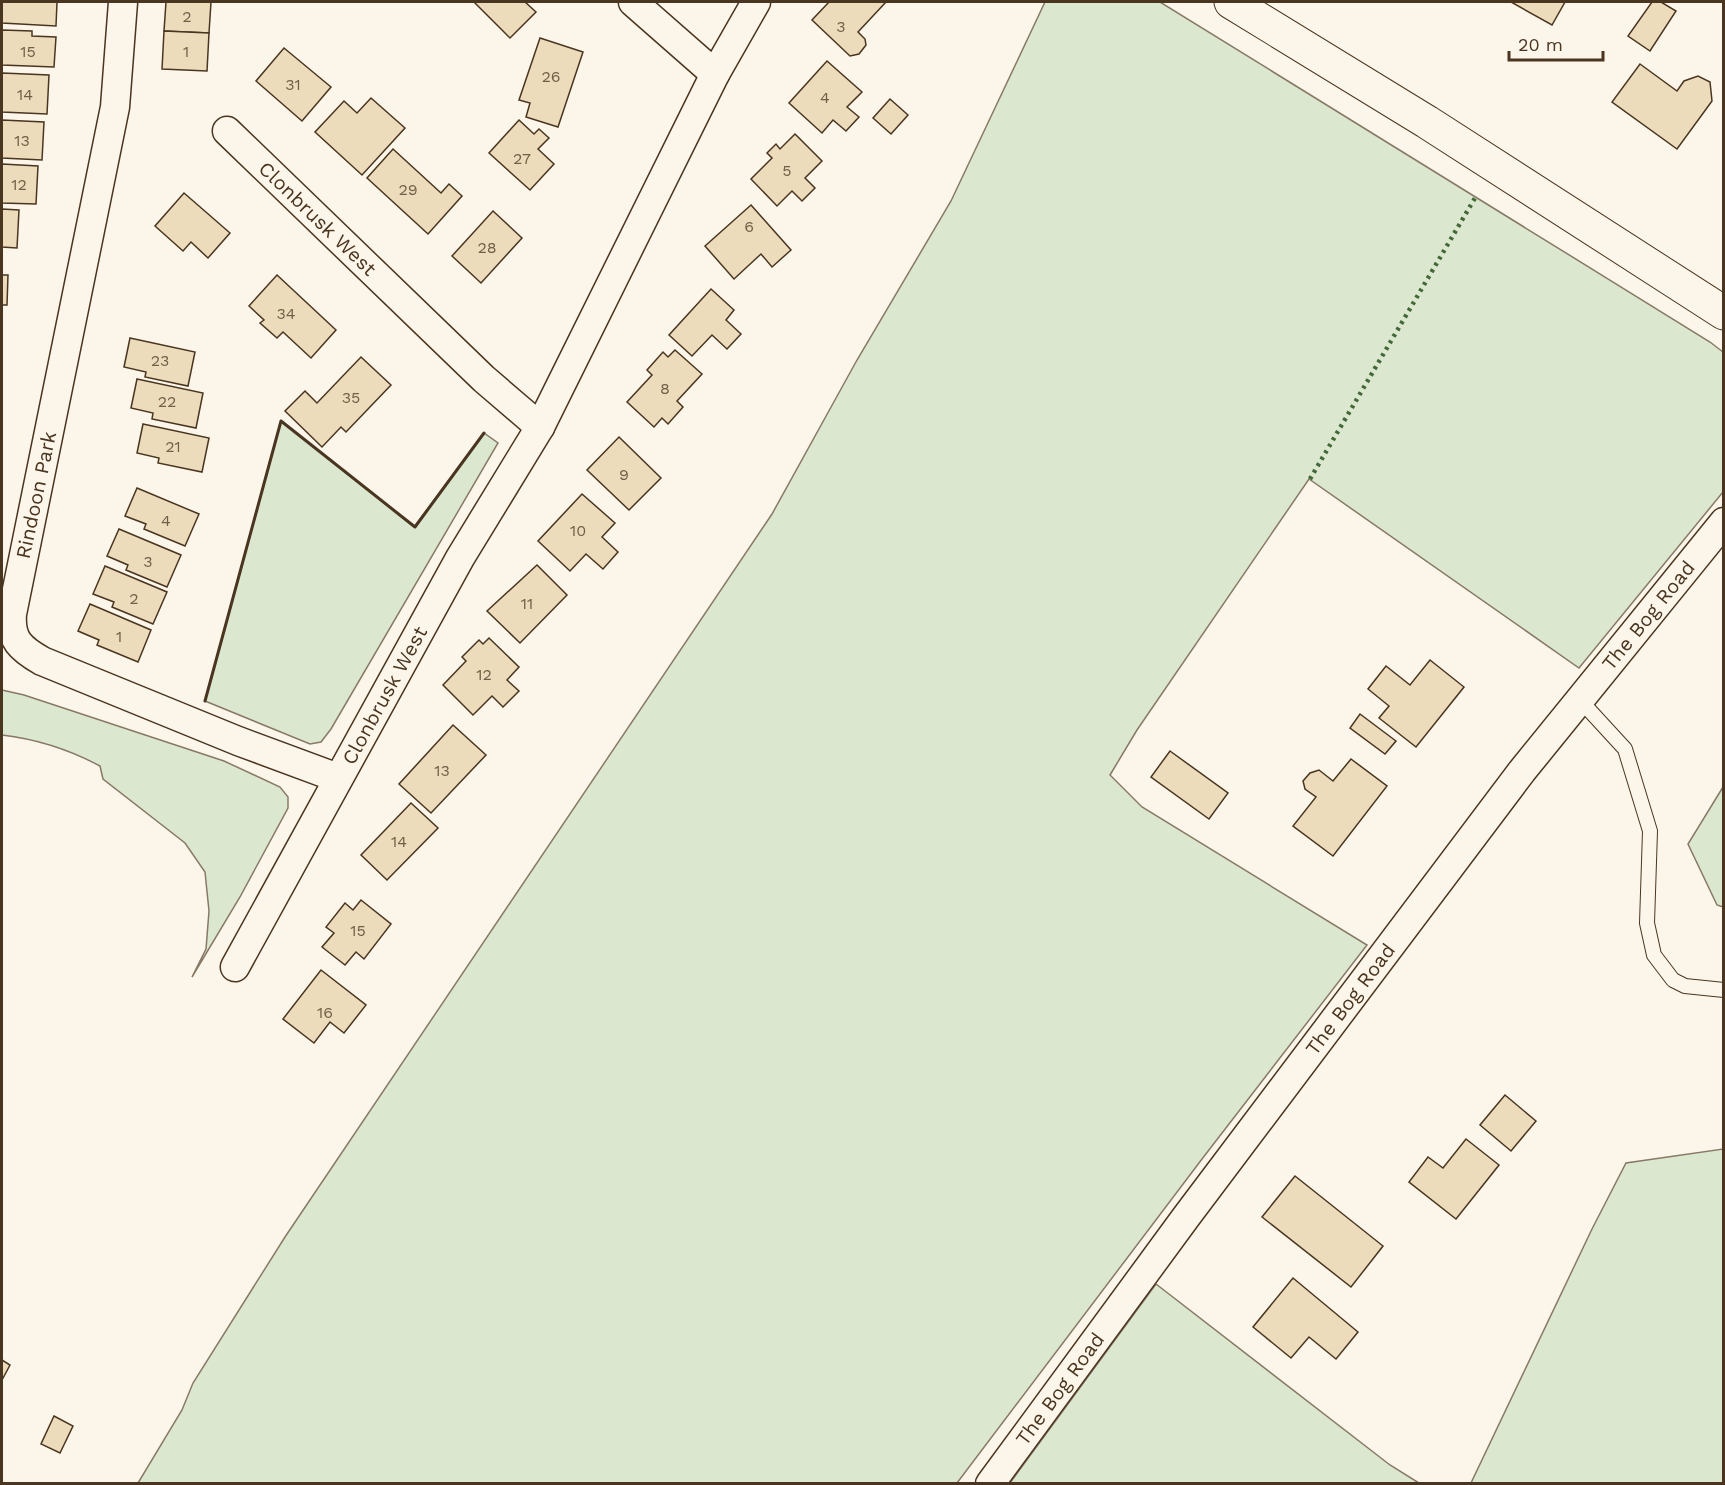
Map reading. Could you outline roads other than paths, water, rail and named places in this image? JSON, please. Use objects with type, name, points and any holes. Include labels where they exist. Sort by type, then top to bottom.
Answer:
[{"type":"street","name":"Rindoon Park","points":[[123,2],[115,107],[16,590],[11,626],[13,635],[25,651],[42,661],[238,741],[338,778]]},
{"type":"street","points":[[633,2],[715,74]]},
{"type":"street","name":"Clonbrusk West","points":[[235,967],[460,558],[540,427],[715,74],[756,2]]},
{"type":"street","points":[[1231,2],[1427,122],[1724,313]]},
{"type":"street","name":"Clonbrusk West","points":[[227,131],[484,379],[540,427]]},
{"type":"street","name":"The Bog Road","points":[[990,1484],[1186,1217],[1522,771],[1724,522]]},
{"type":"lane","points":[[1580,700],[1624,750],[1650,831],[1647,923],[1654,955],[1673,980],[1685,986],[1724,990]]}]
